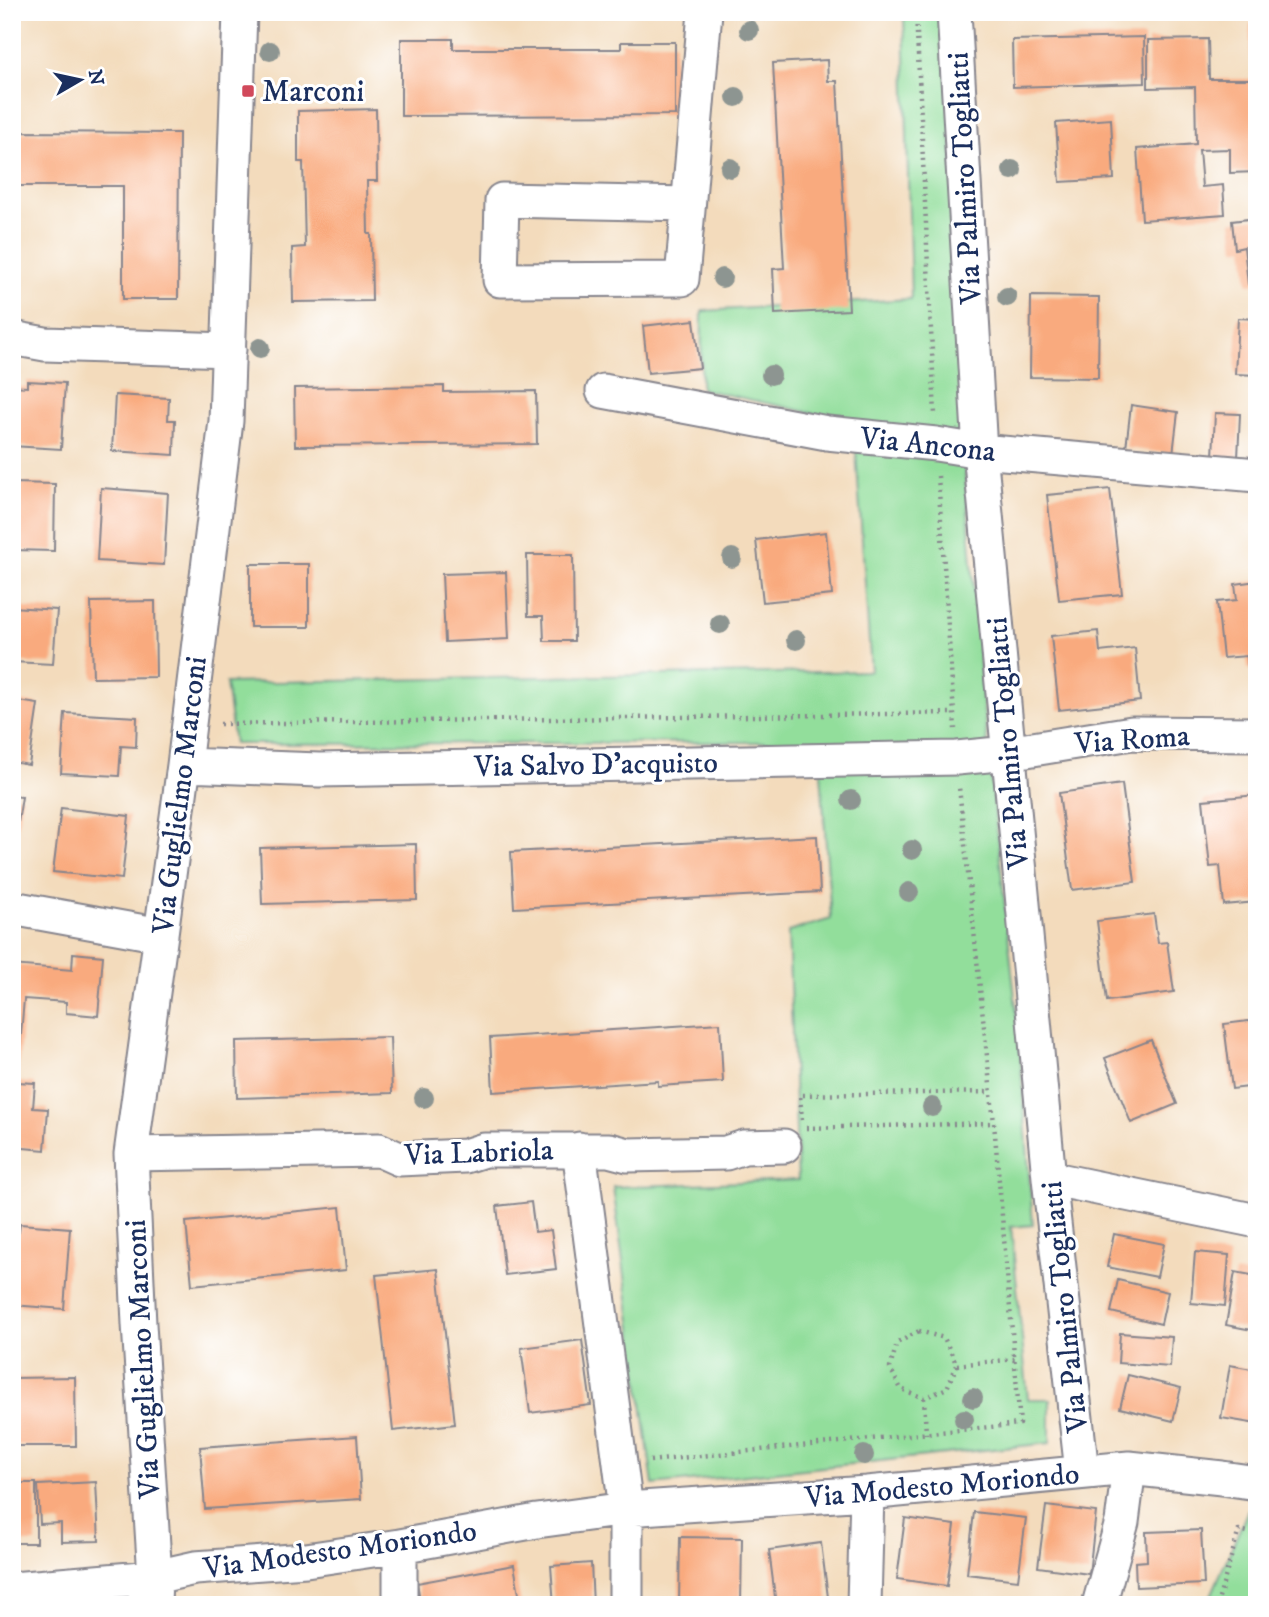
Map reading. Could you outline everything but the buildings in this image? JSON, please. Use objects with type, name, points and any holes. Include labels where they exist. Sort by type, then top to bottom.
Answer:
[{"type":"street","name":"Via Guglielmo Marconi","points":[[155,1591],[131,1154],[184,765],[226,421],[240,12]]},
{"type":"street","points":[[688,204],[502,200],[500,280],[681,279],[688,204],[705,12]]},
{"type":"street","name":"Via Palmiro Togliatti","points":[[954,12],[980,451],[1049,1178],[1082,1472]]},
{"type":"street","points":[[12,338],[45,344],[229,351]]},
{"type":"street","name":"Via Ancona","points":[[603,391],[827,433],[980,451],[1257,475]]},
{"type":"street","name":"Via Roma","points":[[1008,753],[1132,733],[1257,734]]},
{"type":"street","name":"Via Salvo D'acquisto","points":[[184,765],[319,770],[957,758],[1008,753]]},
{"type":"street","points":[[12,908],[161,935]]},
{"type":"street","name":"Via Labriola","points":[[131,1154],[379,1150],[399,1158],[465,1156],[484,1150],[609,1150],[628,1155],[726,1153],[744,1147],[783,1146]]},
{"type":"street","points":[[579,1149],[626,1509],[626,1605]]},
{"type":"street","points":[[1049,1178],[1257,1221]]},
{"type":"street","points":[[1099,1605],[1122,1522],[1129,1468]]},
{"type":"street","name":"Via Modesto Moriondo","points":[[12,1589],[155,1591],[195,1568],[306,1560],[537,1521],[626,1509],[867,1493],[1129,1468],[1257,1483]]},
{"type":"street","points":[[864,1605],[867,1493]]},
{"type":"street","points":[[400,1546],[400,1605]]},
{"type":"path","points":[[621,1470],[628,1464],[1020,1424],[991,1091],[957,758],[936,444],[916,12]]},
{"type":"path","points":[[188,724],[954,713]]},
{"type":"path","points":[[991,1091],[800,1095],[802,1128],[994,1123]]},
{"type":"path","points":[[919,1331],[944,1338],[957,1365],[947,1388],[925,1398],[901,1390],[890,1368],[897,1343],[919,1331]]},
{"type":"path","points":[[957,1365],[1015,1359]]},
{"type":"path","points":[[925,1398],[926,1434]]},
{"type":"path","points":[[1217,1605],[1239,1530],[1257,1534]]},
{"type":"green space","points":[[904,12],[947,12],[964,462],[983,704],[1018,1026],[1033,1225],[1011,1227],[1028,1399],[1050,1399],[1050,1443],[653,1485],[613,1187],[798,1180],[788,932],[831,919],[819,742],[234,744],[226,683],[871,671],[854,422],[701,389],[702,311],[911,299]]},
{"type":"green space","points":[[1248,1510],[1257,1511],[1257,1605],[1207,1605]]},
{"type":"place","name":"Marconi","points":[[248,91]]}]
